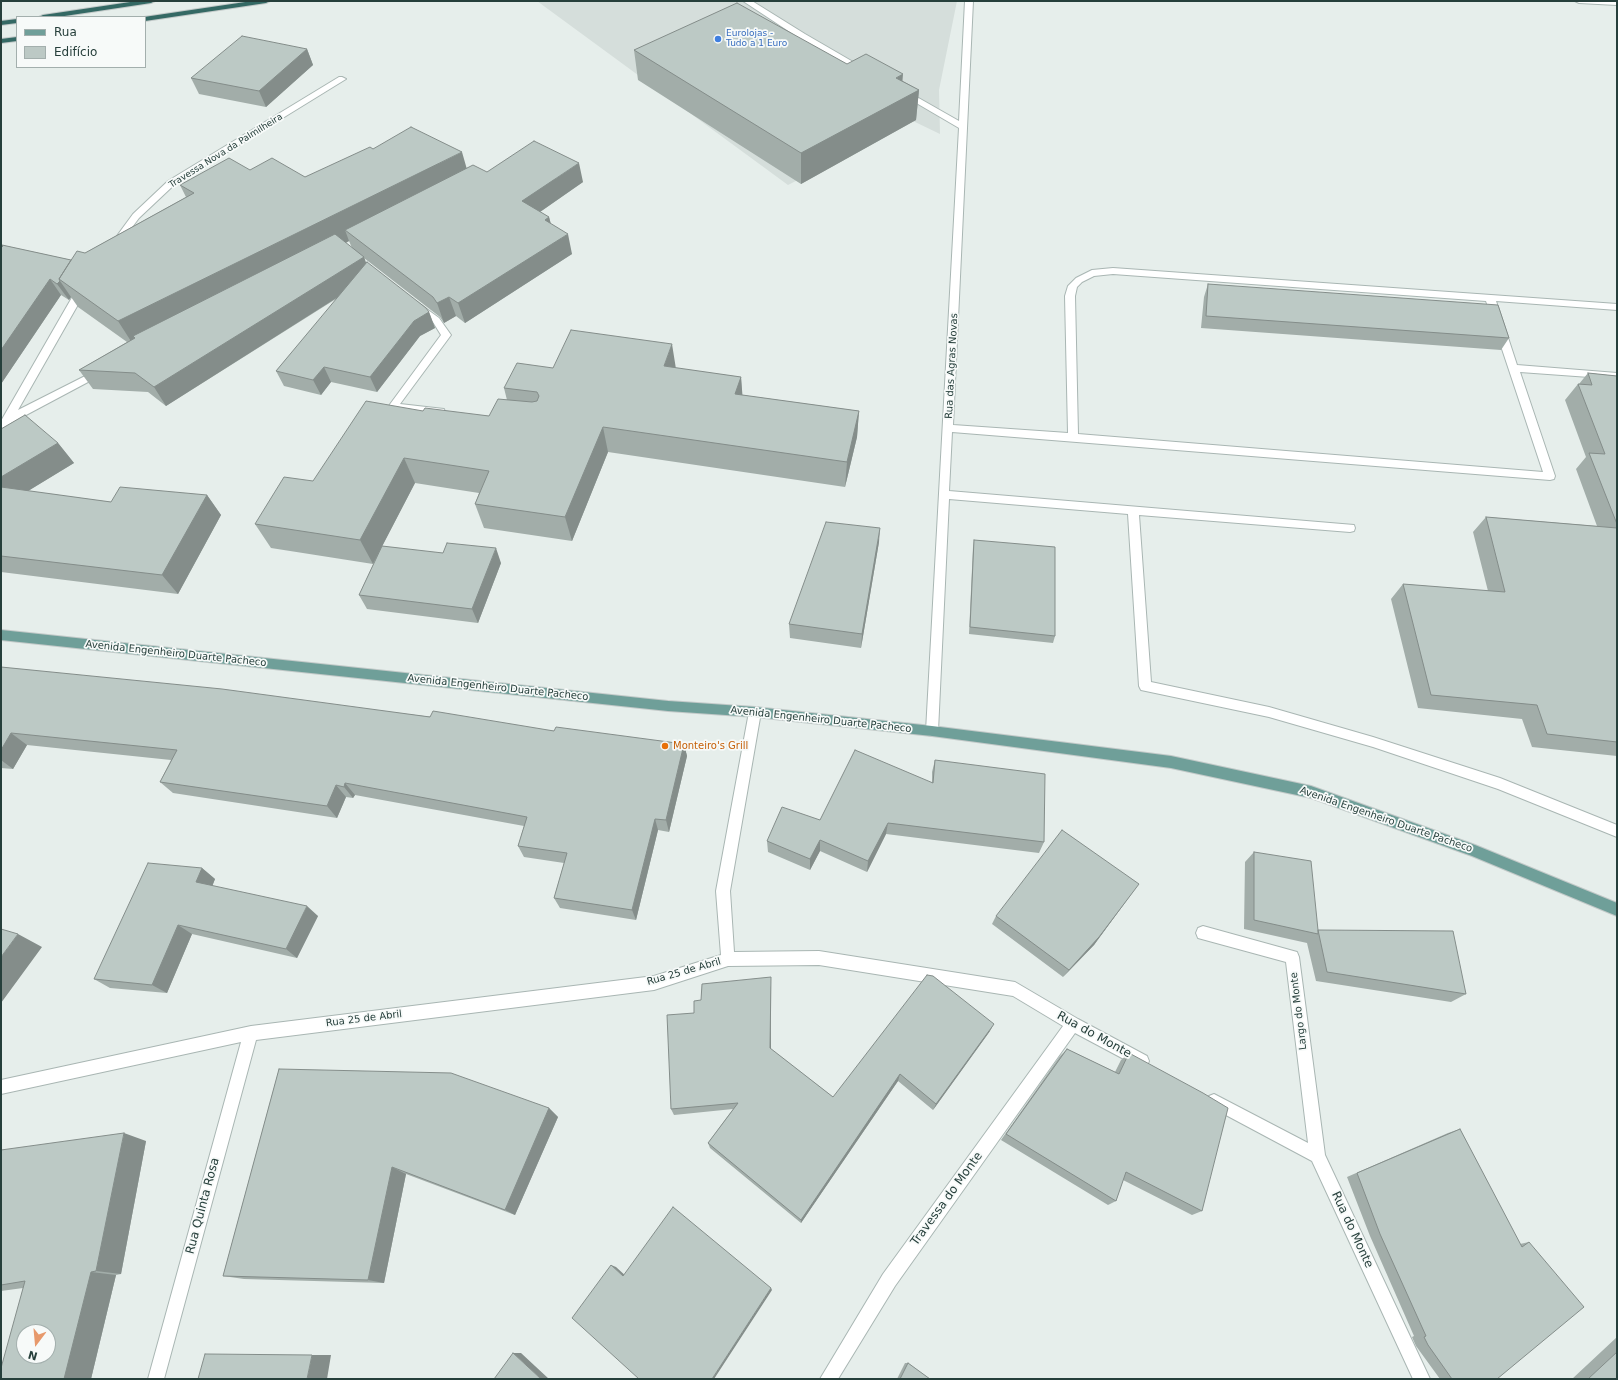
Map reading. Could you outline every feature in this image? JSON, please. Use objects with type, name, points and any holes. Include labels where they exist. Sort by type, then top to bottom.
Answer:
[{"type":"highway","points":[[50,16],[152,1]]},
{"type":"highway","points":[[146,19],[266,1]]},
{"type":"highway","points":[[1,23],[16,21]]},
{"type":"highway","points":[[1,41],[16,38]]},
{"type":"main road","name":"Avenida Engenheiro Duarte Pacheco","points":[[1,635],[660,705],[755,712],[932,731],[1171,762],[1311,792],[1475,851],[1617,910]]},
{"type":"street","points":[[747,1],[802,36],[869,74]]},
{"type":"street","name":"Rua das Agras Novas","points":[[932,731],[944,495],[949,428],[969,1]]},
{"type":"street","points":[[1579,1],[1617,3]]},
{"type":"street","name":"Travessa Nova da Palmilheira","points":[[107,254],[136,216],[171,183],[342,79]]},
{"type":"street","points":[[896,89],[963,127]]},
{"type":"street","points":[[1073,437],[1070,296],[1073,286],[1079,280],[1092,273],[1113,271],[1617,306]]},
{"type":"street","points":[[4,424],[89,279]]},
{"type":"street","points":[[949,428],[1550,476],[1490,298]]},
{"type":"street","points":[[412,301],[436,320],[446,335],[393,407],[448,412]]},
{"type":"street","points":[[4,424],[112,366]]},
{"type":"street","points":[[1514,368],[1617,376]]},
{"type":"street","points":[[944,495],[1350,528]]},
{"type":"street","points":[[1133,511],[1145,686],[1269,712],[1373,742],[1500,784],[1617,831]]},
{"type":"street","points":[[728,960],[723,891],[755,712]]},
{"type":"street","name":"Largo do Monte","points":[[1203,933],[1292,957],[1317,1156]]},
{"type":"street","name":"Rua do Monte","points":[[728,960],[819,958],[1015,989],[1073,1024],[1156,1070]]},
{"type":"street","name":"Rua 25 de Abril","points":[[1,1087],[251,1033],[654,983],[728,960]]},
{"type":"street","name":"Travessa do Monte","points":[[828,1379],[888,1280],[1073,1024]]},
{"type":"street","name":"Rua Quinta Rosa","points":[[156,1379],[251,1033]]},
{"type":"street","points":[[1205,1096],[1317,1156]]},
{"type":"street","name":"Rua do Monte","points":[[1317,1156],[1422,1379]]},
{"type":"shaded area","points":[[537,1],[957,1],[939,90],[940,134],[913,121],[788,185]]},
{"type":"building","points":[[737,3],[847,64],[866,54],[903,74],[896,78],[919,90],[801,153],[634,50]]},
{"type":"building","points":[[242,36],[307,49],[259,91],[191,78]]},
{"type":"building","points":[[411,127],[462,152],[118,321],[59,279],[77,251],[85,253],[194,193],[180,185],[229,158],[250,170],[272,158],[305,177],[370,147],[373,149]]},
{"type":"building","points":[[534,141],[579,163],[522,201],[549,217],[545,220],[568,234],[458,303],[449,297],[437,303],[433,297],[345,230],[473,165],[487,172]]},
{"type":"building","points":[[335,234],[364,257],[154,387],[135,373],[79,370],[135,338],[133,336]]},
{"type":"building","points":[[2,245],[71,260],[57,284],[50,279],[1,350],[1,248],[3,246]]},
{"type":"building","points":[[367,262],[426,308],[429,312],[414,321],[370,377],[324,367],[313,380],[276,371]]},
{"type":"building","points":[[1208,284],[1498,305],[1509,338],[1206,316]]},
{"type":"building","points":[[571,330],[672,344],[664,366],[741,377],[735,394],[859,411],[847,462],[603,427],[565,517],[475,504],[489,471],[404,458],[360,540],[255,524],[284,477],[313,481],[366,401],[423,411],[425,408],[489,416],[498,399],[532,402],[537,401],[539,396],[537,392],[504,388],[517,363],[553,368]]},
{"type":"building","points":[[1588,373],[1617,376],[1617,524],[1589,453],[1605,454],[1578,384],[1592,385]]},
{"type":"building","points":[[25,415],[58,443],[1,477],[1,429]]},
{"type":"building","points":[[1,487],[111,502],[120,487],[207,495],[162,575],[1,556]]},
{"type":"building","points":[[1486,517],[1617,528],[1617,742],[1547,734],[1537,705],[1431,695],[1403,584],[1505,592]]},
{"type":"building","points":[[826,522],[880,528],[862,634],[789,624]]},
{"type":"building","points":[[974,540],[1055,547],[1055,636],[970,627]]},
{"type":"building","points":[[447,543],[496,548],[472,609],[359,595],[382,546],[443,553]]},
{"type":"building","points":[[1,667],[222,689],[430,717],[433,711],[554,731],[556,727],[684,744],[666,820],[655,819],[632,910],[554,898],[567,853],[518,846],[527,817],[345,783],[344,787],[336,785],[327,806],[160,782],[177,750],[11,733],[1,750]]},
{"type":"building","points":[[855,750],[933,783],[935,760],[1045,774],[1044,842],[888,823],[868,861],[820,840],[810,859],[767,841],[782,807],[820,820]]},
{"type":"building","points":[[1062,830],[1139,884],[1099,937],[1069,970],[996,916]]},
{"type":"building","points":[[1254,852],[1311,861],[1318,934],[1254,920]]},
{"type":"building","points":[[148,863],[202,868],[196,882],[307,906],[286,949],[178,925],[152,985],[94,979]]},
{"type":"building","points":[[1,929],[18,934],[1,957]]},
{"type":"building","points":[[1318,930],[1453,931],[1466,994],[1327,972]]},
{"type":"building","points":[[927,975],[933,976],[994,1024],[936,1104],[900,1074],[801,1220],[708,1143],[738,1103],[671,1109],[667,1015],[694,1013],[694,1001],[701,1000],[702,984],[771,977],[770,1048],[833,1097]]},
{"type":"building","points":[[1067,1049],[1119,1074],[1129,1053],[1228,1108],[1202,1211],[1126,1172],[1116,1201],[1006,1134]]},
{"type":"building","points":[[279,1069],[451,1073],[549,1108],[505,1210],[392,1167],[368,1280],[223,1276]]},
{"type":"building","points":[[1460,1129],[1522,1247],[1529,1242],[1584,1307],[1497,1379],[1452,1379],[1428,1345],[1424,1337],[1426,1336],[1380,1234],[1357,1173]]},
{"type":"building","points":[[124,1133],[96,1271],[91,1272],[64,1379],[1,1379],[1,1368],[25,1281],[1,1285],[1,1150]]},
{"type":"building","points":[[673,1207],[771,1288],[712,1379],[639,1379],[572,1318],[611,1265],[623,1276]]},
{"type":"building","points":[[1617,1352],[1617,1379],[1588,1379]]},
{"type":"building","points":[[513,1353],[541,1379],[494,1379]]},
{"type":"building","points":[[205,1354],[312,1355],[307,1379],[198,1379]]},
{"type":"building","points":[[908,1363],[930,1379],[900,1379]]},
{"type":"place","name":"Eurolojas - Tudo a 1 Euro","points":[[718,39]]},
{"type":"place","name":"Monteiro's Grill","points":[[665,746]]}]
